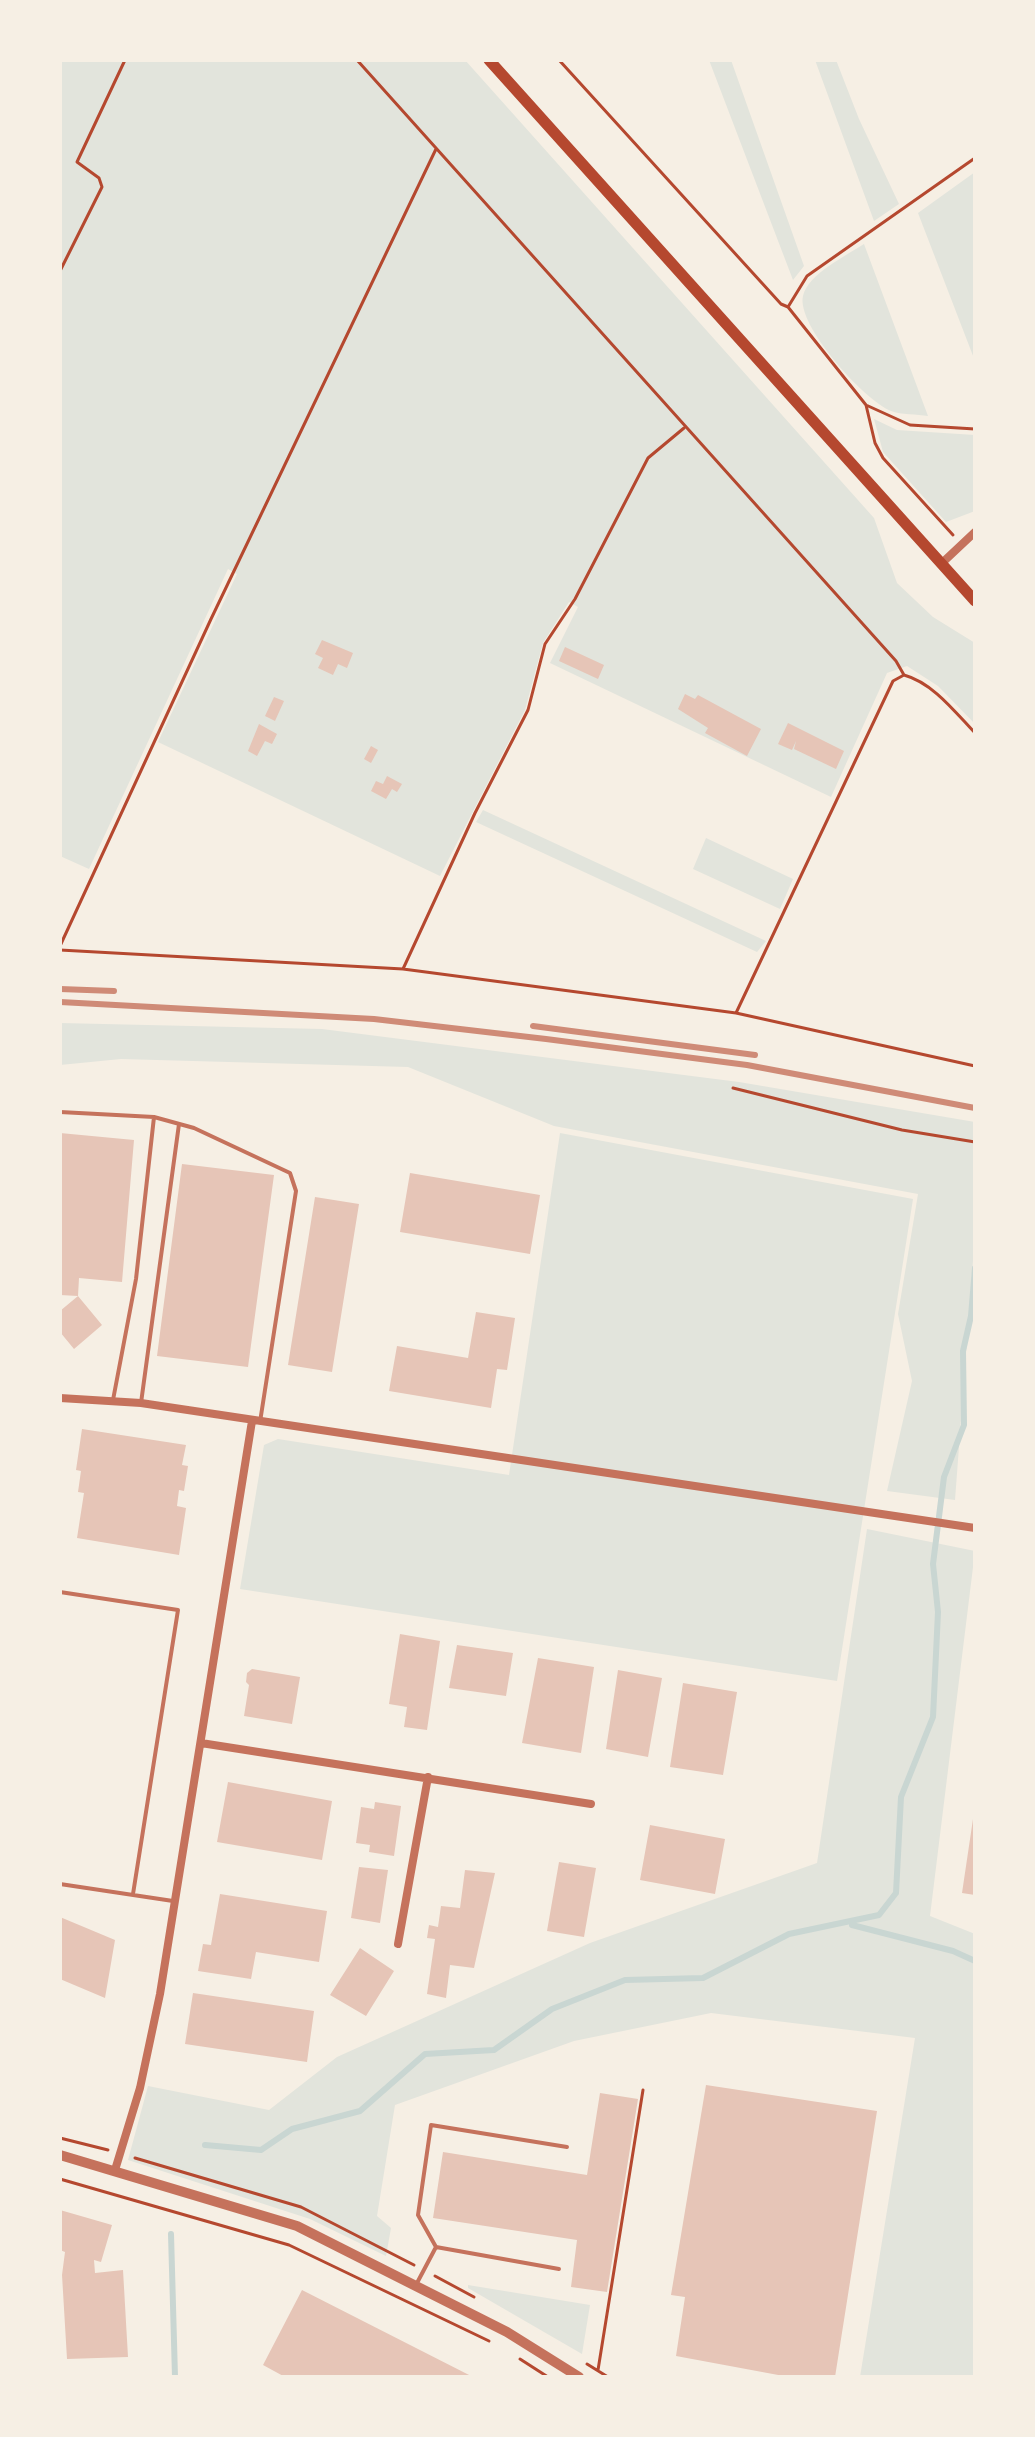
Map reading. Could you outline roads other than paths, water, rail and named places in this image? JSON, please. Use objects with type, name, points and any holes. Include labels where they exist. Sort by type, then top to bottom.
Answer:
[{"type":"main road","points":[[489,60],[975,601]]},
{"type":"street","points":[[942,563],[975,532]]},
{"type":"street","points":[[60,1398],[141,1403],[538,1465],[696,1484],[975,1528]]},
{"type":"street","points":[[115,2170],[140,2088],[176,1901],[256,1422]]},
{"type":"street","points":[[201,1743],[591,1804]]},
{"type":"street","points":[[398,1944],[428,1777]]},
{"type":"street","points":[[60,2155],[297,2226],[507,2332],[579,2377]]},
{"type":"lane","points":[[60,1112],[154,1117],[179,1124],[290,1173],[296,1191],[256,1422]]},
{"type":"lane","points":[[113,1400],[136,1279],[154,1117]]},
{"type":"lane","points":[[141,1403],[179,1124]]},
{"type":"lane","points":[[60,1592],[178,1610],[133,1894]]},
{"type":"lane","points":[[60,1884],[176,1901]]},
{"type":"lane","points":[[436,2247],[418,2215],[431,2125],[567,2147]]},
{"type":"lane","points":[[436,2247],[559,2269]]},
{"type":"lane","points":[[416,2285],[436,2247]]},
{"type":"waterway","points":[[205,2145],[261,2150],[292,2129],[360,2111],[425,2054],[494,2050],[552,2009],[625,1980],[703,1978],[789,1934],[879,1915],[896,1893],[901,1797],[933,1717],[938,1612],[933,1564],[944,1477],[964,1425],[963,1351],[971,1316],[975,1268]]},
{"type":"waterway","points":[[852,1925],[953,1951],[975,1961]]},
{"type":"waterway","points":[[171,2234],[175,2377]]},
{"type":"railway","points":[[60,989],[114,991]]},
{"type":"railway","points":[[60,1002],[374,1019],[747,1065],[975,1108]]},
{"type":"railway","points":[[533,1026],[755,1055]]}]
